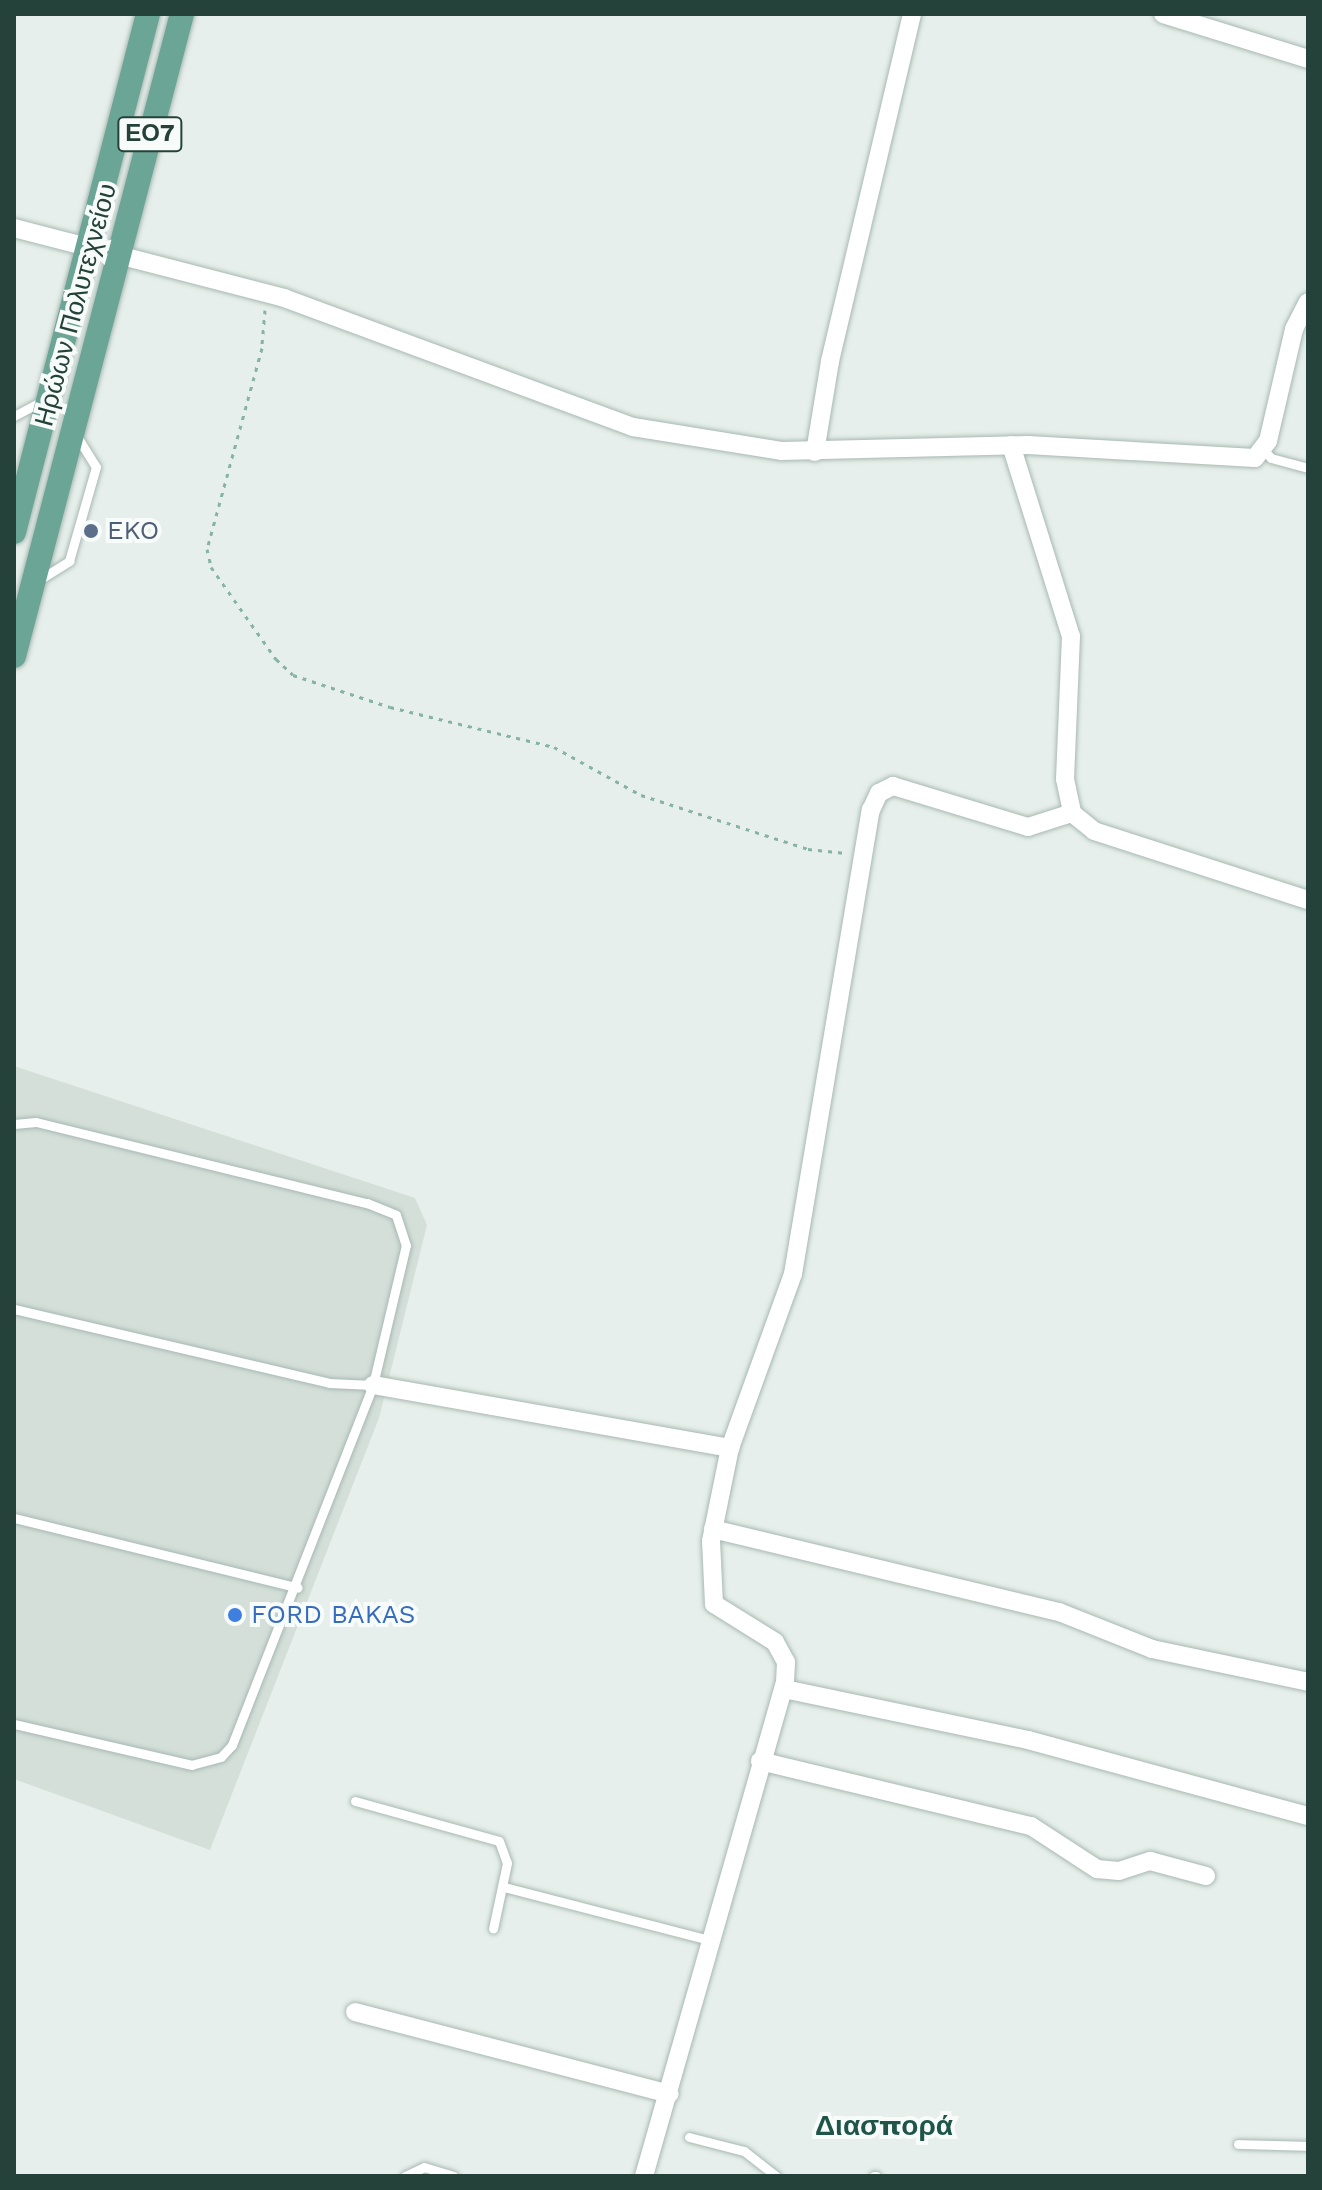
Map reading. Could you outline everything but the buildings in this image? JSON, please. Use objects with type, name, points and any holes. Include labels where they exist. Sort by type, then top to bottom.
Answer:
[{"type":"main road","name":"Ηρώων Πολυτεχνείου","points":[[14,532],[148,14]]},
{"type":"main road","name":"Ηρώων Πολυτεχνείου","points":[[14,656],[182,14]]},
{"type":"street","points":[[815,452],[833,348],[912,14]]},
{"type":"street","points":[[1163,14],[1308,59]]},
{"type":"street","points":[[14,228],[265,292],[633,427],[735,447],[815,452],[1011,445],[1219,460],[1255,458],[1263,449],[1294,329],[1308,302]]},
{"type":"street","points":[[1011,445],[1071,636],[1065,779],[1072,813],[1094,831],[1308,900]]},
{"type":"street","points":[[644,2176],[760,1761],[784,1689],[786,1662],[775,1642],[714,1604],[709,1580],[713,1529],[730,1448],[793,1274],[866,855],[871,810],[879,793],[893,786],[1028,827],[1072,813]]},
{"type":"street","points":[[373,1385],[730,1448]]},
{"type":"street","points":[[713,1529],[1059,1612],[1152,1649],[1308,1682]]},
{"type":"street","points":[[784,1689],[1028,1740],[1308,1816]]},
{"type":"street","points":[[760,1761],[1031,1826],[1097,1869],[1119,1871],[1150,1861],[1206,1876]]},
{"type":"street","points":[[355,2012],[669,2094]]},
{"type":"lane","points":[[14,416],[49,397]]},
{"type":"lane","points":[[1263,449],[1271,458],[1308,468]]},
{"type":"lane","points":[[14,1124],[51,1125],[396,1215],[406,1233],[405,1262],[373,1385],[298,1588],[221,1757],[192,1765],[14,1724]]},
{"type":"lane","points":[[14,1309],[329,1383],[373,1385]]},
{"type":"lane","points":[[14,1518],[298,1588]]},
{"type":"lane","points":[[355,1801],[489,1834],[503,1850],[504,1887],[493,1929]]},
{"type":"lane","points":[[504,1887],[709,1940]]},
{"type":"lane","points":[[689,2137],[744,2151],[776,2176]]},
{"type":"lane","points":[[1238,2144],[1308,2146]]},
{"type":"lane","points":[[405,2176],[424,2167],[454,2176]]},
{"type":"path","points":[[265,292],[262,348],[207,549],[211,567],[276,659],[293,675],[390,707],[554,747],[641,795],[808,849],[866,855]]},
{"type":"shaded area","points":[[14,1066],[415,1198],[427,1225],[379,1418],[210,1850],[14,1779]]},
{"type":"place","name":"EKO","points":[[91,531]]},
{"type":"place","name":"FORD BAKAS","points":[[235,1615]]},
{"type":"district","name":"Διασπορά","points":[[884,2126]]}]
